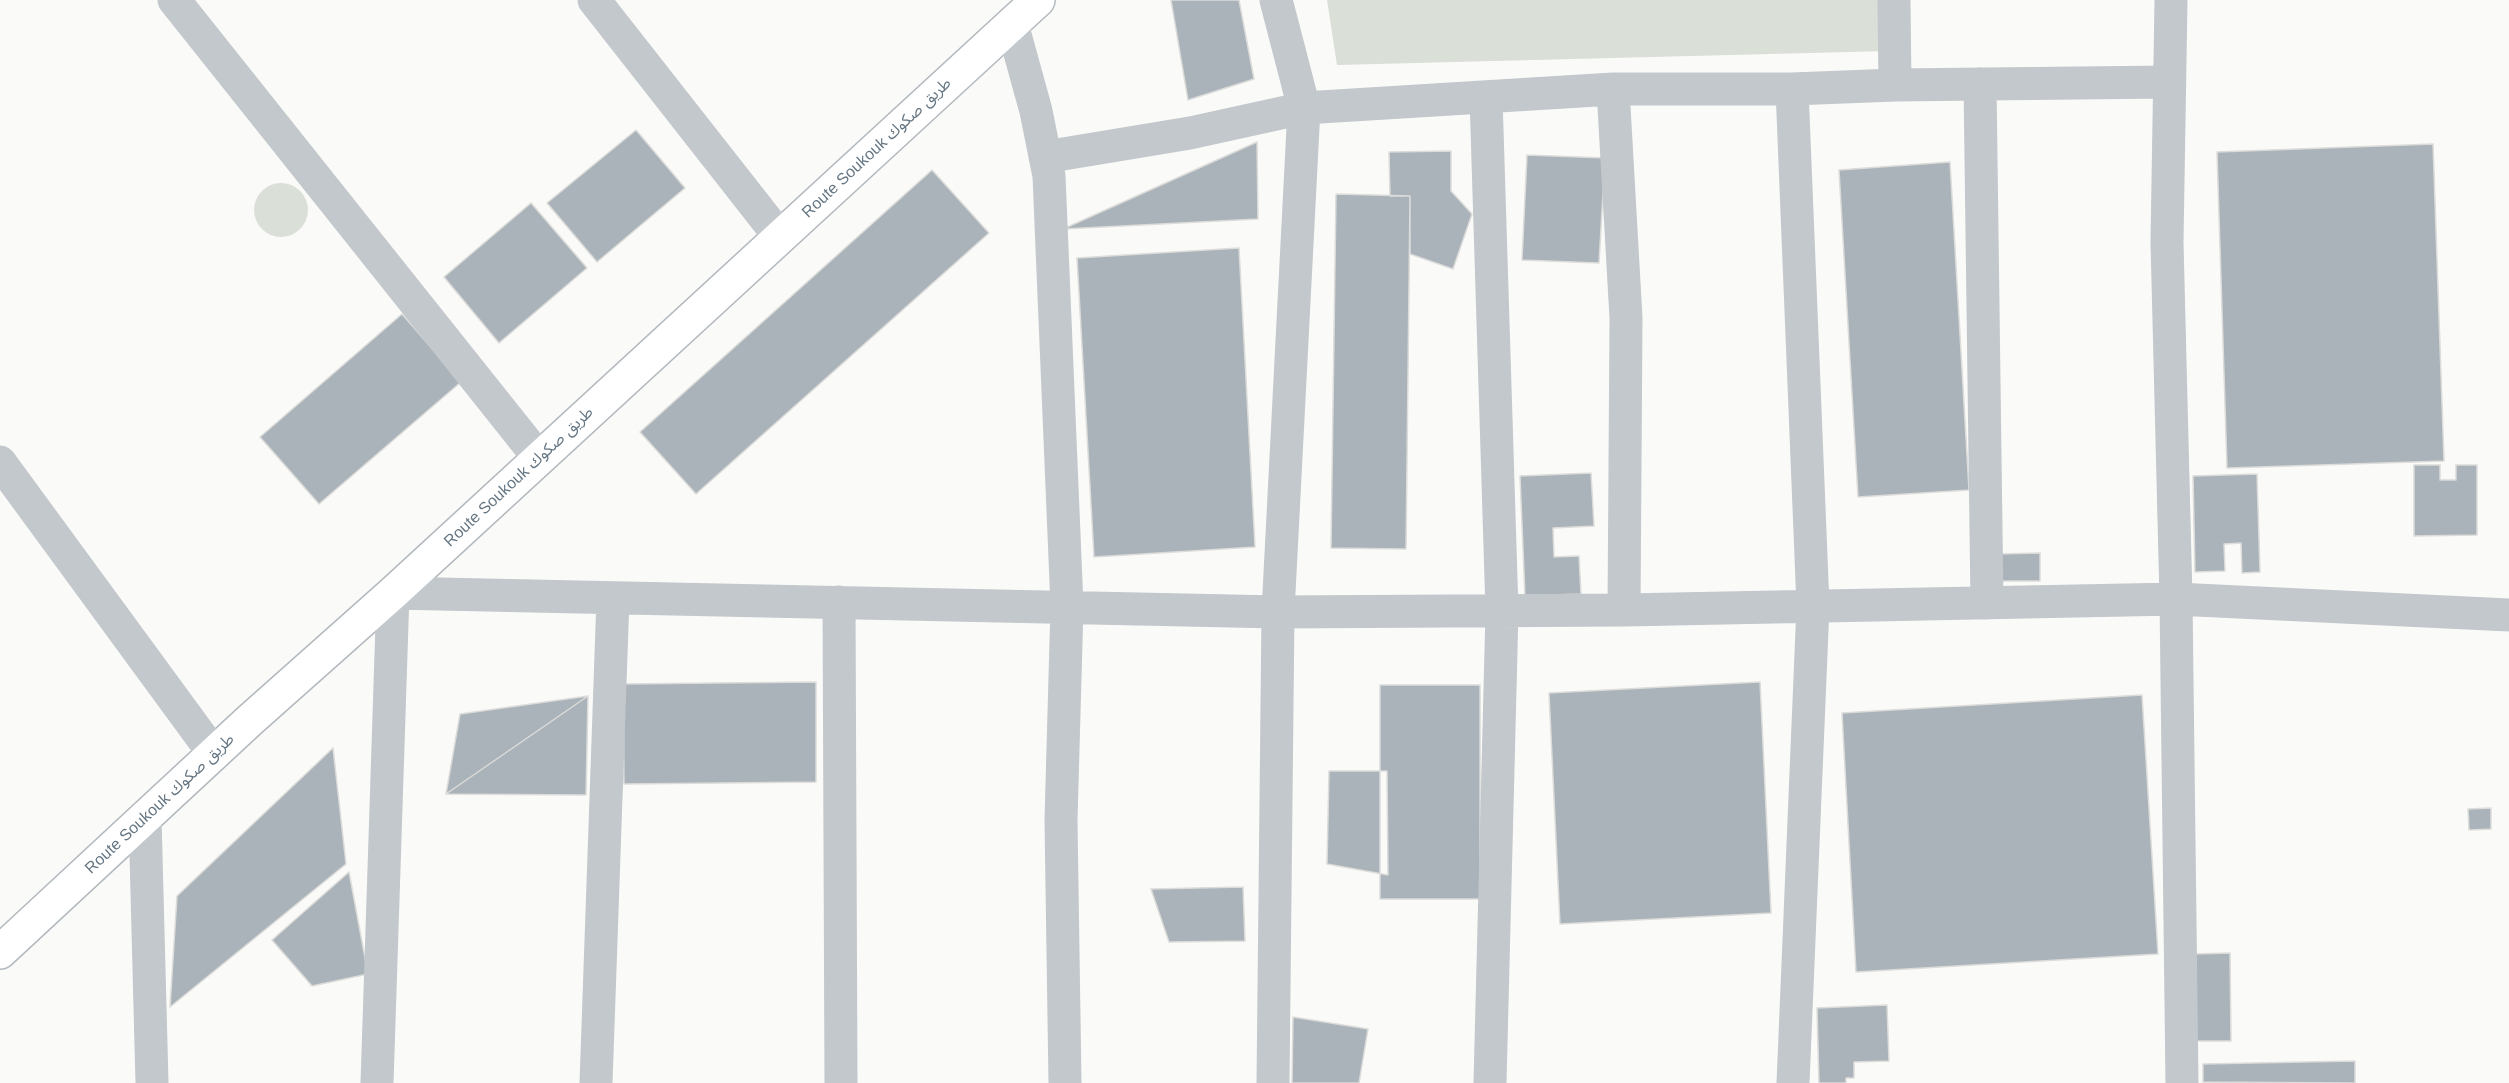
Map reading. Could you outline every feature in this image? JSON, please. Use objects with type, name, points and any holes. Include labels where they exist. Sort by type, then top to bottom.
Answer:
[{"type":"street","points":[[174,0],[539,458]]},
{"type":"street","points":[[594,0],[780,237]]},
{"type":"street","name":"Route Soukouk طريق صكوك","points":[[0,952],[1038,0]]},
{"type":"street","points":[[1273,1083],[1278,612],[1304,108],[1276,0]]},
{"type":"street","points":[[1894,0],[1895,85]]},
{"type":"street","points":[[2171,0],[2168,242],[2176,599],[2182,1083]]},
{"type":"street","points":[[1012,24],[1036,111],[1049,176],[1067,606],[1061,820],[1065,1083]]},
{"type":"street","points":[[1045,158],[1190,133],[1304,108],[1613,90],[2169,82]]},
{"type":"street","points":[[1980,84],[1987,603]]},
{"type":"street","points":[[1792,89],[1814,606],[1793,1083]]},
{"type":"street","points":[[1613,90],[1626,318],[1624,610]]},
{"type":"street","points":[[1486,97],[1502,611],[1490,1083]]},
{"type":"street","points":[[0,462],[214,754]]},
{"type":"street","points":[[377,1083],[393,593],[1278,612],[1624,610],[2176,599],[2509,615]]},
{"type":"street","points":[[596,1083],[613,598]]},
{"type":"street","points":[[839,602],[841,1083]]},
{"type":"street","points":[[145,817],[152,1083]]},
{"type":"shaded area","points":[[1327,0],[1886,0],[1888,51],[1337,65]]},
{"type":"shaded area","points":[[281,183],[291,185],[300,191],[306,200],[308,210],[306,220],[300,229],[291,235],[281,237],[271,235],[262,229],[256,220],[254,210],[256,200],[262,191],[271,185]]},
{"type":"building","points":[[1171,0],[1239,0],[1254,79],[1188,100]]},
{"type":"building","points":[[636,130],[685,188],[597,262],[547,203]]},
{"type":"building","points":[[1257,142],[1258,219],[1063,229]]},
{"type":"building","points":[[2433,144],[2444,461],[2227,468],[2217,152]]},
{"type":"building","points":[[1451,151],[1451,191],[1472,214],[1453,269],[1410,254],[1410,196],[1390,196],[1389,152]]},
{"type":"building","points":[[1527,155],[1605,158],[1599,263],[1522,260]]},
{"type":"building","points":[[1950,162],[1969,490],[1858,497],[1839,170]]},
{"type":"building","points":[[932,170],[989,233],[696,494],[640,432]]},
{"type":"building","points":[[1336,194],[1410,196],[1406,549],[1331,548]]},
{"type":"building","points":[[531,203],[587,268],[499,343],[444,277]]},
{"type":"building","points":[[1239,248],[1255,547],[1094,557],[1077,258]]},
{"type":"building","points":[[402,314],[461,382],[319,504],[260,437]]},
{"type":"building","points":[[2414,465],[2440,465],[2440,480],[2456,480],[2456,465],[2477,465],[2477,535],[2414,536]]},
{"type":"building","points":[[1591,473],[1594,526],[1553,528],[1554,557],[1579,556],[1581,594],[1525,596],[1520,476]]},
{"type":"building","points":[[2257,474],[2260,572],[2242,573],[2241,543],[2224,544],[2225,571],[2195,572],[2193,476]]},
{"type":"building","points":[[2040,553],[2040,581],[1999,581],[1999,554]]},
{"type":"building","points":[[816,682],[816,782],[624,784],[623,684]]},
{"type":"building","points":[[1760,682],[1771,913],[1560,924],[1549,693]]},
{"type":"building","points":[[1380,685],[1480,685],[1480,899],[1380,899]]},
{"type":"building","points":[[2142,695],[2158,954],[1856,972],[1842,713]]},
{"type":"building","points":[[588,696],[446,794],[460,714]]},
{"type":"building","points":[[588,696],[586,795],[446,794]]},
{"type":"building","points":[[333,748],[346,864],[170,1007],[177,896]]},
{"type":"building","points":[[1329,771],[1387,771],[1388,875],[1327,864]]},
{"type":"building","points":[[2491,808],[2491,829],[2469,830],[2468,809]]},
{"type":"building","points":[[349,872],[368,974],[312,986],[272,940]]},
{"type":"building","points":[[1243,887],[1245,941],[1169,942],[1151,889]]},
{"type":"building","points":[[2230,953],[2231,1041],[2195,1041],[2195,954]]},
{"type":"building","points":[[1887,1005],[1889,1061],[1854,1062],[1854,1078],[1846,1078],[1846,1083],[1819,1083],[1817,1008]]},
{"type":"building","points":[[1293,1017],[1368,1029],[1359,1083],[1292,1083]]},
{"type":"building","points":[[2355,1061],[2355,1083],[2203,1082],[2203,1064]]}]
